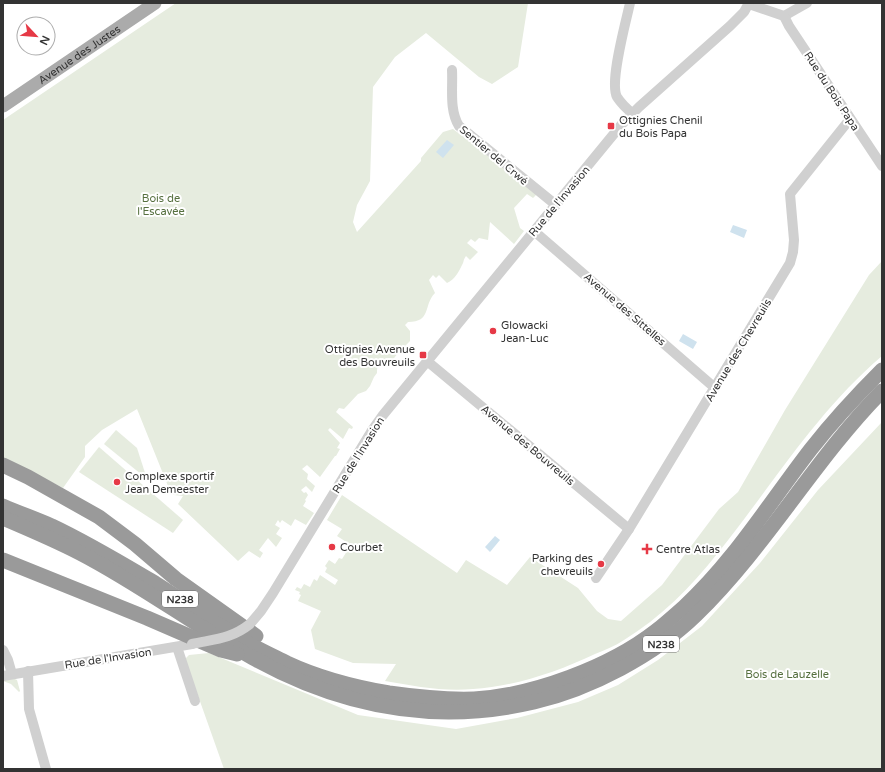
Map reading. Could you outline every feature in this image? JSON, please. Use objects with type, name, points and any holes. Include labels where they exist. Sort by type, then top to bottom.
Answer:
[{"type":"highway","name":"N238","points":[[3,506],[50,525],[88,544],[156,584],[251,645],[318,676],[359,687],[411,696],[443,699],[477,698],[511,694],[544,686],[574,676],[613,658],[655,632],[686,605],[713,578],[743,542],[812,449],[846,407],[882,370]]},
{"type":"highway","name":"N238","points":[[3,518],[45,535],[81,553],[253,658],[312,686],[340,696],[374,704],[411,710],[479,712],[512,707],[547,699],[582,687],[622,668],[662,643],[694,617],[723,587],[756,547],[824,456],[858,415],[882,390]]},
{"type":"highway","points":[[3,465],[28,477],[99,518],[135,544],[176,579],[247,630],[275,648],[309,666],[359,687]]},
{"type":"highway","points":[[3,560],[140,615],[221,650],[253,658]]},
{"type":"main road","name":"Avenue des Justes","points":[[3,106],[155,3]]},
{"type":"street","points":[[630,3],[618,59],[616,84],[617,97],[632,113]]},
{"type":"street","points":[[749,3],[784,16],[807,3]]},
{"type":"street","name":"Rue de l'Invasion","points":[[8,675],[228,637],[250,624],[273,593],[371,432],[383,415],[632,113],[730,26],[744,12],[749,3]]},
{"type":"street","name":"Rue du Bois Papa","points":[[784,16],[789,26],[882,166]]},
{"type":"street","name":"Sentier del Crwé","points":[[452,70],[453,112],[458,126],[556,205]]},
{"type":"street","name":"Avenue des Chevreuils","points":[[596,578],[716,388],[790,264],[794,240],[790,194],[850,119]]},
{"type":"street","name":"Avenue des Sittelles","points":[[534,231],[716,388]]},
{"type":"street","name":"Avenue des Bouvreuils","points":[[427,361],[628,529]]},
{"type":"street","points":[[177,647],[195,701]]},
{"type":"street","points":[[3,650],[8,660],[8,675]]},
{"type":"street","points":[[28,671],[29,709],[46,769]]},
{"type":"green space","name":"Bois de l'Escavée","points":[[176,3],[528,3],[518,67],[492,84],[479,77],[426,33],[395,57],[373,87],[370,181],[357,205],[353,222],[357,232],[421,161],[421,158],[443,132],[453,129],[539,194],[533,198],[527,194],[514,208],[520,228],[524,231],[514,244],[490,222],[488,240],[479,238],[475,242],[471,239],[467,243],[478,252],[470,260],[466,256],[459,271],[452,280],[447,283],[439,275],[436,278],[433,275],[429,280],[435,293],[431,298],[424,316],[416,321],[408,322],[405,325],[410,331],[410,341],[402,348],[391,362],[382,359],[378,366],[377,373],[366,391],[358,394],[344,409],[339,408],[336,412],[353,427],[352,429],[349,428],[343,439],[330,428],[328,430],[340,443],[337,448],[340,449],[336,456],[320,477],[307,465],[302,469],[308,474],[307,479],[315,486],[312,492],[306,486],[301,490],[304,493],[306,492],[308,495],[303,506],[314,513],[306,525],[295,519],[291,526],[282,520],[280,523],[278,520],[275,525],[280,528],[276,534],[282,538],[276,547],[268,538],[259,550],[263,553],[260,558],[249,551],[238,561],[178,504],[183,496],[174,495],[170,491],[137,409],[102,430],[85,446],[85,457],[63,488],[3,458],[3,120]]},
{"type":"green space","points":[[882,261],[882,356],[858,378],[815,426],[737,529],[697,578],[662,612],[621,642],[566,667],[536,677],[505,685],[462,690],[429,688],[385,681],[396,664],[353,663],[315,649],[311,630],[321,611],[298,601],[301,595],[299,594],[300,592],[295,590],[297,587],[301,589],[304,584],[310,587],[314,579],[317,581],[320,575],[335,585],[338,580],[325,572],[327,568],[325,566],[329,560],[335,564],[339,558],[342,559],[351,545],[337,536],[342,529],[327,520],[342,495],[457,573],[466,560],[507,585],[530,557],[578,588],[597,611],[608,619],[621,621],[662,585],[719,509],[738,492],[785,410],[869,275]]},
{"type":"green space","name":"Bois de Lauzelle","points":[[882,422],[882,769],[224,769],[185,659],[189,655],[209,653],[358,715],[456,729],[517,718],[578,702],[618,685],[658,660],[702,626],[760,563],[818,490]]},
{"type":"green space","name":"Complexe sportif Jean Demeester","points":[[116,430],[137,448],[147,479],[104,444]]},
{"type":"green space","name":"Complexe sportif Jean Demeester","points":[[99,447],[183,520],[173,533],[79,472]]},
{"type":"green space","points":[[13,678],[17,680],[19,692],[11,684],[3,681]]},
{"type":"water","points":[[447,140],[454,145],[443,158],[436,152]]},
{"type":"water","points":[[733,225],[747,230],[744,238],[730,232]]},
{"type":"water","points":[[683,334],[697,342],[693,349],[679,341]]},
{"type":"water","points":[[495,536],[500,540],[490,552],[485,547]]},
{"type":"place","name":"Ottignies Chenil du Bois Papa","points":[[611,126]]},
{"type":"place","name":"Glowacki Jean-Luc","points":[[493,331]]},
{"type":"place","name":"Ottignies Avenue des Bouvreuils","points":[[423,355]]},
{"type":"place","name":"Complexe sportif Jean Demeester","points":[[117,482]]},
{"type":"place","name":"Courbet","points":[[332,547]]},
{"type":"place","name":"Centre Atlas","points":[[647,549]]},
{"type":"place","name":"Parking des chevreuils","points":[[601,564]]}]
